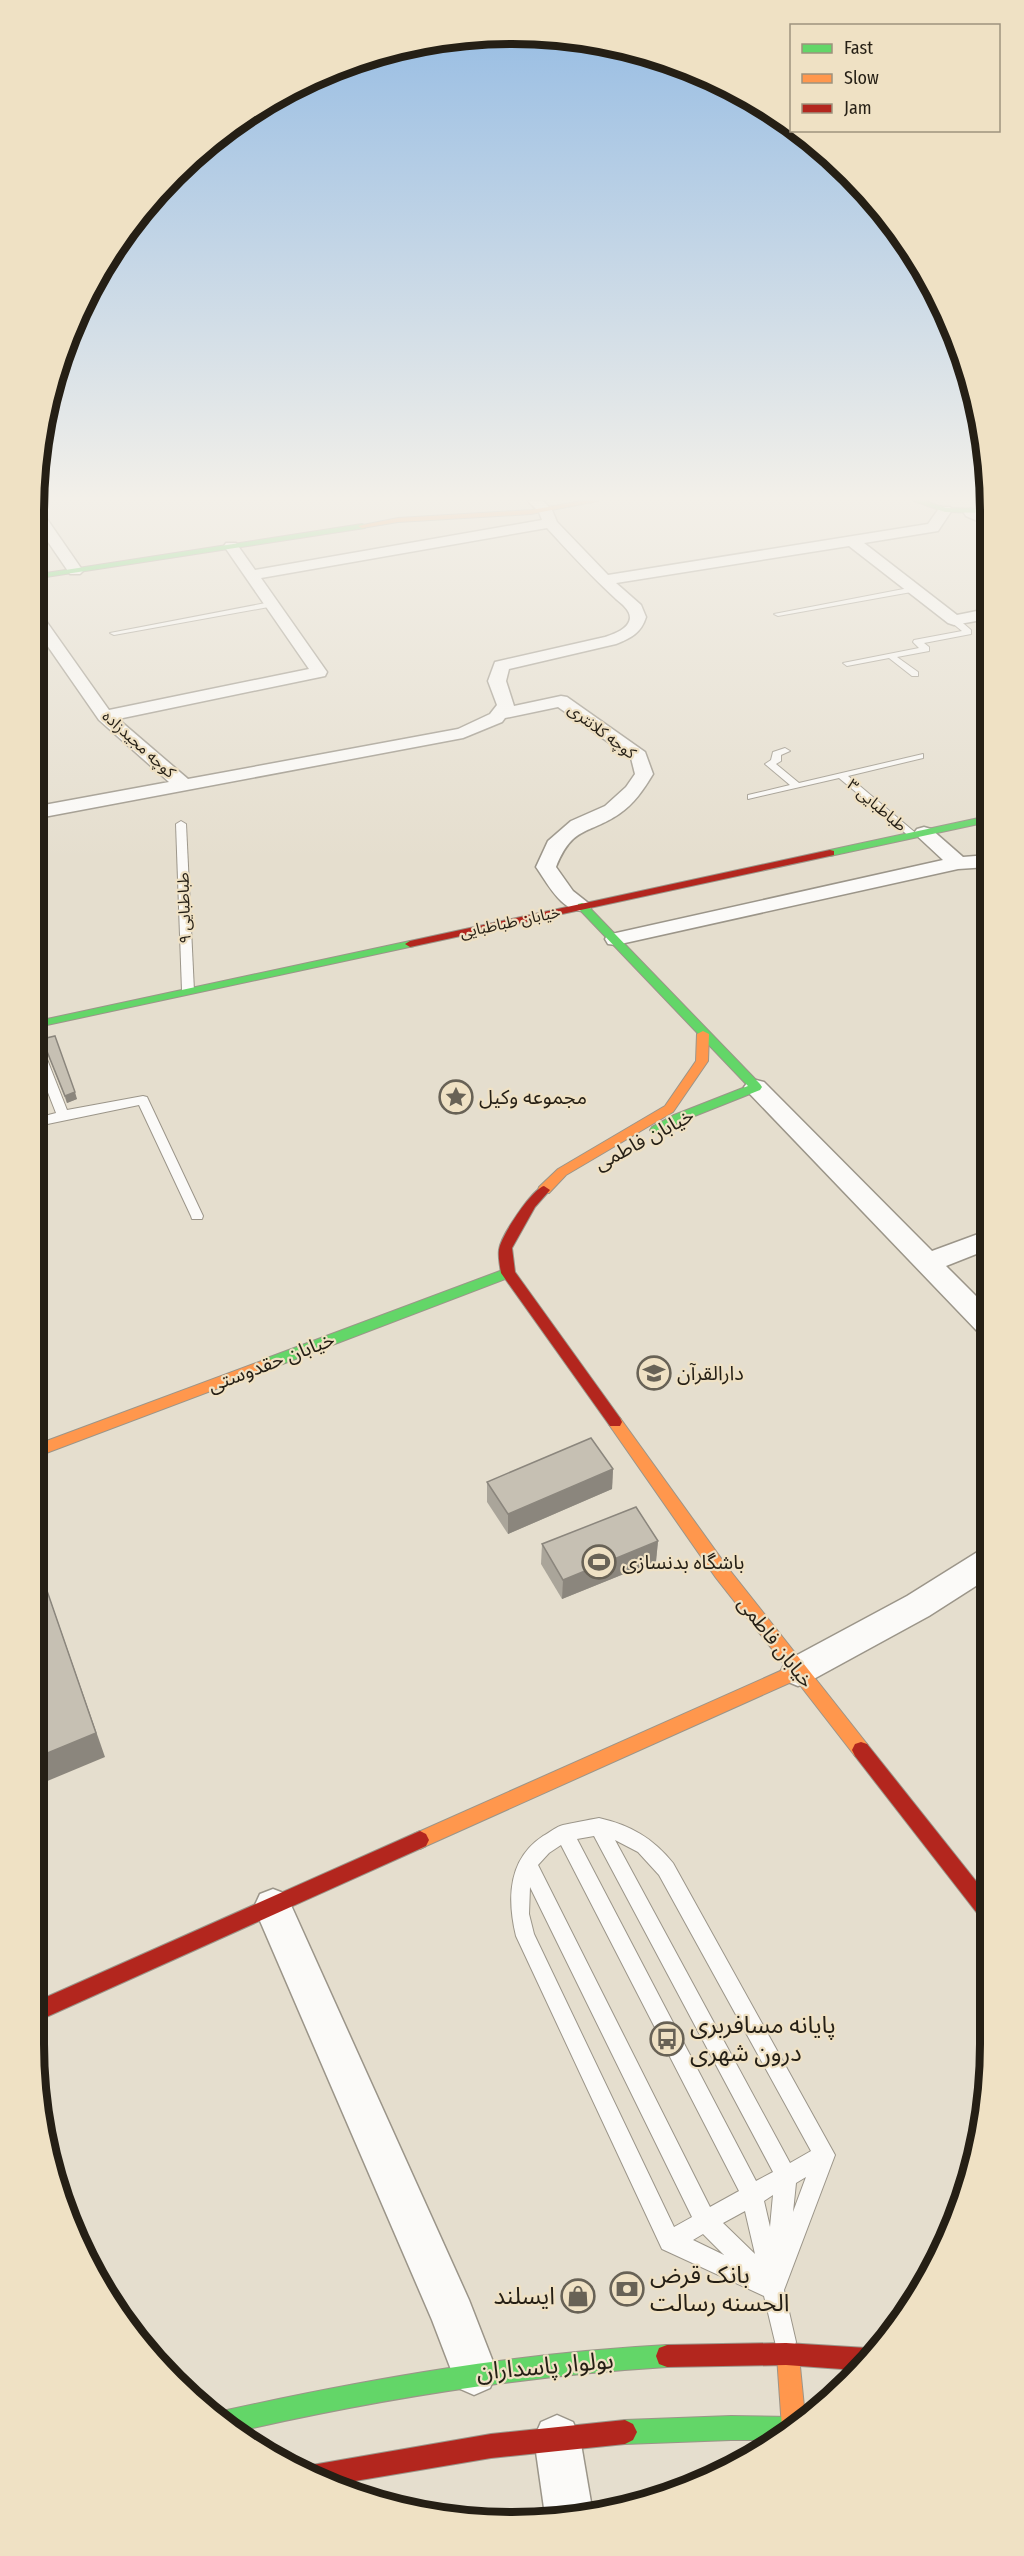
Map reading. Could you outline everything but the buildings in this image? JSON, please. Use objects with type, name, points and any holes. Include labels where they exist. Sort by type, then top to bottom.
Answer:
[{"type":"street","points":[[105,716],[319,672],[282,620]]},
{"type":"street","points":[[44,811],[463,733],[482,726],[501,714],[506,705],[497,681],[501,666],[610,641],[625,634],[635,626],[637,620]]},
{"type":"street","name":"کوچه مجیدزاده","points":[[44,630],[105,716],[184,785]]},
{"type":"street","name":"کوچه کلانتری","points":[[501,714],[561,701],[639,756],[644,774],[633,791],[612,810],[579,825],[555,845],[546,867],[566,895],[582,906]]},
{"type":"street","name":"خیابان طباطبایی","points":[[44,1023],[980,821]]},
{"type":"street","points":[[919,834],[958,862]]},
{"type":"street","points":[[616,939],[958,862],[980,861]]},
{"type":"street","points":[[582,906],[616,939],[703,1034],[980,1316]]},
{"type":"street","name":"خیابان فاطمی","points":[[703,1034],[702,1061],[691,1080],[669,1108],[562,1172],[530,1204],[505,1248],[508,1273],[722,1573],[980,1901]]},
{"type":"street","name":"خیابان فاطمی","points":[[544,1209],[572,1178],[678,1118],[756,1087]]},
{"type":"street","points":[[929,1262],[980,1242]]},
{"type":"street","points":[[508,1273],[519,1255]]},
{"type":"street","name":"خیابان حقدوستی","points":[[44,1448],[508,1273]]},
{"type":"street","points":[[44,2008],[798,1671],[918,1606],[980,1566]]},
{"type":"street","points":[[273,1907],[453,2316],[474,2372]]},
{"type":"street","name":"بولوار پاسداران","points":[[233,2421],[376,2388],[474,2372],[576,2361],[670,2356],[859,2359]]},
{"type":"street","points":[[788,2356],[792,2419]]},
{"type":"street","points":[[326,2474],[393,2460],[487,2445],[676,2429],[780,2428]]},
{"type":"street","points":[[557,2438],[568,2509]]},
{"type":"lane","points":[[114,633],[183,620]]},
{"type":"lane","points":[[847,663],[926,649],[917,642],[968,632],[954,620]]},
{"type":"lane","points":[[891,656],[915,674]]},
{"type":"lane","points":[[785,751],[776,754],[776,761],[770,764],[797,786]]},
{"type":"lane","points":[[751,797],[920,756]]},
{"type":"lane","name":"طباطبایی ۳","points":[[841,775],[919,834]]},
{"type":"lane","name":"طباطبایی ۹","points":[[181,824],[188,992]]},
{"type":"lane","points":[[44,1067],[63,1115]]},
{"type":"lane","points":[[44,1120],[143,1100],[197,1216]]},
{"type":"lane","points":[[599,1827],[786,2176],[774,2289]]},
{"type":"lane","points":[[581,1828],[615,1829],[644,1844],[666,1869],[825,2155],[774,2289],[670,2241],[525,1936],[518,1917],[517,1898],[520,1880],[537,1851],[564,1833],[581,1828]]},
{"type":"lane","points":[[564,1833],[752,2195],[788,2356]]},
{"type":"lane","points":[[528,1863],[705,2221],[774,2289]]},
{"type":"lane","points":[[670,2241],[825,2155]]},
{"type":"traffic: fast","points":[[830,853],[980,821]]},
{"type":"traffic: fast","points":[[582,906],[756,1087],[678,1118],[656,1130]]},
{"type":"traffic: fast","points":[[44,1023],[410,944]]},
{"type":"traffic: fast","points":[[267,1364],[508,1273]]},
{"type":"traffic: fast","points":[[233,2421],[336,2398],[446,2378],[556,2364],[667,2356]]},
{"type":"traffic: fast","points":[[625,2432],[779,2429]]},
{"type":"traffic: slow","points":[[544,1190],[562,1172],[669,1109],[702,1061],[703,1034]]},
{"type":"traffic: slow","points":[[44,1448],[267,1364]]},
{"type":"traffic: slow","points":[[615,1422],[722,1573],[861,1750]]},
{"type":"traffic: slow","points":[[420,1840],[798,1671]]},
{"type":"traffic: slow","points":[[788,2356],[793,2419]]},
{"type":"traffic: jam","points":[[410,944],[830,853]]},
{"type":"traffic: jam","points":[[544,1190],[530,1204],[505,1248],[508,1273],[615,1422]]},
{"type":"traffic: jam","points":[[861,1750],[980,1901]]},
{"type":"traffic: jam","points":[[44,2008],[420,1840]]},
{"type":"traffic: jam","points":[[667,2356],[786,2354],[859,2358]]},
{"type":"traffic: jam","points":[[327,2474],[491,2446],[625,2432]]},
{"type":"place","name":"مجموعه وکیل","points":[[456,1097]]},
{"type":"place","name":"دارالقرآن","points":[[654,1373]]},
{"type":"place","name":"باشگاه بدنسازی","points":[[599,1562]]},
{"type":"place","name":"پایانه مسافربری درون شهری","points":[[667,2039]]},
{"type":"place","name":"بانک قرض الحسنه رسالت","points":[[627,2289]]},
{"type":"place","name":"ایسلند","points":[[578,2296]]}]
